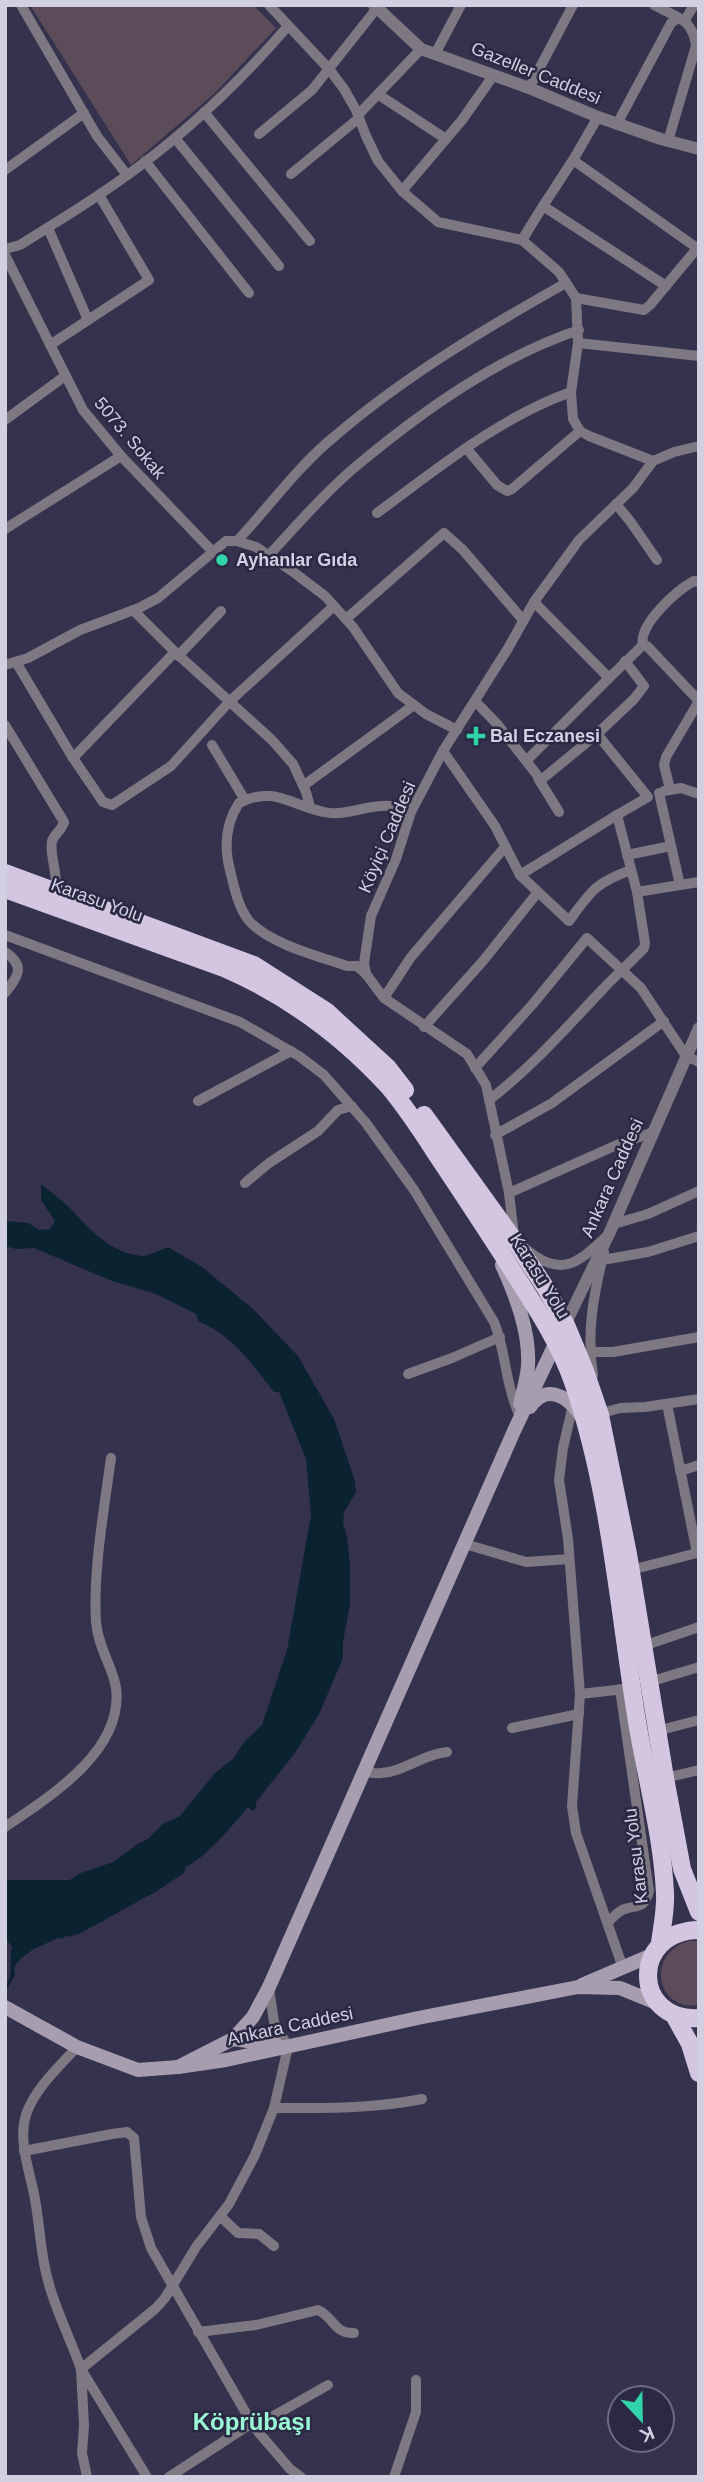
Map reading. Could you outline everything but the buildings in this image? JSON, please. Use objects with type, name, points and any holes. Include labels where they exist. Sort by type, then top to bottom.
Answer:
[{"type":"highway","name":"Karasu Yolu","points":[[5,873],[254,965],[326,1010],[388,1068],[514,1240],[566,1325],[585,1371],[665,1894],[656,1949],[648,1967],[651,1993],[659,2004]]},
{"type":"highway","name":"Karasu Yolu","points":[[5,889],[224,968],[254,981],[296,1007],[359,1057],[390,1088],[477,1214],[556,1342],[572,1381],[592,1418],[631,1570],[643,1646],[633,1686],[657,1731],[682,1869],[699,1912]]},
{"type":"highway","points":[[656,1949],[672,1935],[685,1930],[699,1930]]},
{"type":"highway","points":[[659,2004],[674,2015],[688,2019],[699,2018]]},
{"type":"highway","points":[[674,2015],[691,2044],[699,2073]]},
{"type":"main road","points":[[477,1214],[511,1285],[521,1317],[528,1365],[514,1432]]},
{"type":"main road","points":[[178,2067],[233,2039],[253,2017],[269,1987],[556,1342]]},
{"type":"main road","points":[[514,1432],[540,1396],[548,1393],[559,1395],[592,1418]]},
{"type":"main road","points":[[578,1987],[623,1968],[656,1949]]},
{"type":"main road","points":[[578,1987],[620,1988],[659,2004]]},
{"type":"main road","name":"Ankara Caddesi","points":[[5,2007],[77,2047],[138,2070],[178,2067],[288,2047],[430,2015],[578,1987]]},
{"type":"main road","points":[[233,2039],[288,2047]]},
{"type":"street","points":[[21,5],[97,136],[127,175]]},
{"type":"street","points":[[269,5],[329,69],[344,89],[378,160],[402,191],[438,222],[522,240],[559,272],[576,298],[579,330],[571,391],[573,419],[580,431],[653,461],[699,446]]},
{"type":"street","points":[[435,54],[461,5]]},
{"type":"street","points":[[528,88],[573,5]]},
{"type":"street","points":[[654,5],[681,19],[695,35],[696,46],[668,141]]},
{"type":"street","points":[[617,124],[671,23],[681,19],[694,5]]},
{"type":"street","points":[[259,134],[312,90],[380,8]]},
{"type":"street","name":"Gazeller Caddesi","points":[[380,8],[421,49],[617,124],[699,149]]},
{"type":"street","points":[[5,250],[20,245],[99,195],[175,138],[251,69],[288,26]]},
{"type":"street","points":[[291,174],[359,117],[421,49]]},
{"type":"street","points":[[402,191],[446,139],[493,76]]},
{"type":"street","points":[[379,95],[446,139]]},
{"type":"street","points":[[204,112],[310,241]]},
{"type":"street","points":[[5,170],[84,113]]},
{"type":"street","points":[[522,240],[598,117]]},
{"type":"street","points":[[175,138],[279,266]]},
{"type":"street","points":[[573,160],[698,247],[644,310],[576,298]]},
{"type":"street","points":[[145,161],[249,293]]},
{"type":"street","points":[[50,345],[149,280],[99,195]]},
{"type":"street","points":[[543,206],[666,286]]},
{"type":"street","points":[[48,228],[88,320]]},
{"type":"street","name":"5073. Sokak","points":[[5,255],[83,410],[121,456],[213,552]]},
{"type":"street","points":[[237,541],[333,437],[383,398],[452,352],[566,282]]},
{"type":"street","points":[[269,555],[358,464],[446,398],[500,366],[579,330]]},
{"type":"street","points":[[578,343],[699,356]]},
{"type":"street","points":[[5,420],[65,376]]},
{"type":"street","points":[[377,513],[467,449],[551,399],[571,391]]},
{"type":"street","points":[[467,449],[497,485],[507,491],[580,431]]},
{"type":"street","points":[[5,529],[121,456]]},
{"type":"street","name":"Köyiçi Caddesi","points":[[366,974],[363,963],[371,916],[396,859],[411,812],[443,751],[534,602],[579,540],[633,488],[653,461]]},
{"type":"street","points":[[616,504],[631,520],[657,560]]},
{"type":"street","points":[[346,619],[444,533],[463,550],[523,620]]},
{"type":"street","points":[[334,606],[229,702],[171,765],[112,805],[103,802],[10,664],[80,630],[158,598],[226,541],[237,541],[269,555],[325,596],[346,619],[380,664],[398,693],[457,730]]},
{"type":"street","points":[[643,646],[641,638],[646,626],[682,588],[694,581],[699,582]]},
{"type":"street","points":[[534,602],[609,678]]},
{"type":"street","points":[[133,610],[272,740],[293,764],[310,807]]},
{"type":"street","points":[[73,758],[221,611]]},
{"type":"street","points":[[527,760],[643,646]]},
{"type":"street","points":[[643,646],[647,646],[698,705],[664,765],[670,789]]},
{"type":"street","points":[[538,778],[543,779],[597,734],[644,686],[625,661]]},
{"type":"street","points":[[475,701],[527,760],[559,813]]},
{"type":"street","points":[[303,786],[414,705]]},
{"type":"street","points":[[5,725],[65,822],[52,842],[51,852],[58,877],[56,891]]},
{"type":"street","points":[[597,734],[648,797]]},
{"type":"street","points":[[212,745],[244,800]]},
{"type":"street","points":[[443,751],[495,826],[520,875],[569,921],[594,888],[613,876],[631,870]]},
{"type":"street","points":[[520,875],[648,797],[681,788],[699,794]]},
{"type":"street","points":[[659,793],[680,885]]},
{"type":"street","points":[[411,812],[391,806],[334,813],[281,796],[244,800],[234,810],[227,831],[228,860],[236,897],[250,921],[277,940],[347,965],[357,966],[384,998],[467,1054],[486,1085],[509,1193],[514,1240],[541,1262],[564,1267],[584,1258],[611,1229],[699,1191]]},
{"type":"street","points":[[489,1100],[533,1063],[644,948],[637,892],[617,815]]},
{"type":"street","points":[[627,855],[671,846]]},
{"type":"street","points":[[384,998],[411,957],[505,847]]},
{"type":"street","points":[[637,892],[699,882]]},
{"type":"street","points":[[424,1027],[483,961],[538,892]]},
{"type":"street","points":[[5,935],[220,1013],[291,1051],[324,1075],[352,1106],[414,1191],[482,1302],[500,1337],[511,1394],[518,1412]]},
{"type":"street","points":[[475,1068],[587,938],[641,988],[686,1056],[699,1062]]},
{"type":"street","points":[[5,952],[15,958],[18,968],[17,979],[5,993]]},
{"type":"street","points":[[495,1135],[552,1103],[664,1021]]},
{"type":"street","name":"Ankara Caddesi","points":[[556,1342],[611,1229],[699,1028]]},
{"type":"street","points":[[198,1101],[291,1051]]},
{"type":"street","points":[[245,1183],[269,1163],[318,1131],[338,1110],[352,1106]]},
{"type":"street","points":[[509,1193],[620,1144],[654,1132]]},
{"type":"street","points":[[611,1229],[592,1299],[589,1352],[592,1418],[620,1408],[699,1399]]},
{"type":"street","points":[[602,1260],[648,1252],[699,1236]]},
{"type":"street","points":[[408,1374],[500,1337]]},
{"type":"street","points":[[589,1352],[613,1352],[699,1337]]},
{"type":"street","points":[[631,1570],[697,1553],[694,1513],[680,1471],[667,1404]]},
{"type":"street","points":[[573,1405],[559,1480],[569,1559],[580,1695],[572,1806],[576,1833],[623,1968]]},
{"type":"street","points":[[5,1827],[79,1773],[96,1752],[110,1726],[116,1705],[116,1687],[99,1641],[96,1622],[102,1526],[111,1458]]},
{"type":"street","points":[[680,1471],[699,1465]]},
{"type":"street","points":[[464,1544],[526,1562],[569,1559]]},
{"type":"street","points":[[643,1646],[699,1627]]},
{"type":"street","points":[[580,1695],[633,1686],[699,1667]]},
{"type":"street","points":[[608,1922],[623,1910],[646,1902],[649,1891],[633,1686]]},
{"type":"street","points":[[512,1728],[579,1714]]},
{"type":"street","points":[[657,1731],[699,1720]]},
{"type":"street","points":[[363,1772],[381,1773],[400,1769],[433,1753],[447,1752]]},
{"type":"street","points":[[665,1778],[699,1770]]},
{"type":"street","points":[[81,2369],[165,2298],[196,2247],[229,2204],[254,2155],[274,2108],[288,2047],[274,2022],[269,1987]]},
{"type":"street","points":[[77,2047],[32,2100],[25,2117],[24,2151],[53,2298],[81,2369],[147,2477]]},
{"type":"street","points":[[274,2108],[361,2108],[389,2106],[422,2099]]},
{"type":"street","points":[[24,2151],[112,2134],[131,2134],[134,2138],[141,2217],[151,2249],[253,2425],[290,2469],[301,2477]]},
{"type":"street","points":[[220,2216],[238,2233],[255,2233],[274,2246]]},
{"type":"street","points":[[198,2332],[256,2325],[318,2310],[326,2314],[335,2327],[344,2333],[354,2333]]},
{"type":"street","points":[[81,2369],[84,2426],[82,2453],[88,2477]]},
{"type":"street","points":[[394,2477],[416,2412],[416,2380]]},
{"type":"street","points":[[169,2477],[253,2425],[328,2385]]},
{"type":"shaded area","points":[[30,5],[253,5],[276,28],[215,93],[131,165]]},
{"type":"shaded area","points":[[689,1941],[699,1941],[699,2005],[684,2005],[673,2000],[665,1991],[661,1980],[661,1968],[666,1957],[675,1947]]},
{"type":"water","points":[[41,1184],[112,1246],[143,1256],[168,1247],[202,1267],[253,1309],[298,1356],[334,1419],[355,1481],[356,1492],[344,1512],[343,1524],[350,1566],[350,1604],[343,1658],[319,1714],[295,1753],[256,1802],[253,1811],[248,1807],[213,1846],[186,1867],[184,1873],[81,1933],[68,1937],[66,1935],[34,1949],[14,1967],[15,1975],[5,1993],[11,1973],[12,1947],[5,1938],[5,1880],[70,1880],[78,1874],[113,1862],[148,1839],[163,1824],[180,1816],[215,1773],[233,1759],[244,1742],[262,1725],[287,1650],[311,1515],[306,1459],[279,1392],[274,1392],[231,1342],[198,1321],[196,1314],[156,1294],[112,1281],[34,1248],[16,1249],[5,1246],[5,1221],[28,1223],[40,1230],[50,1229],[55,1221],[41,1200]]},
{"type":"place","name":"Ayhanlar Gıda","points":[[222,560]]},
{"type":"place","name":"Bal Eczanesi","points":[[476,736]]},
{"type":"district","name":"Köprübaşı","points":[[252,2422]]}]
